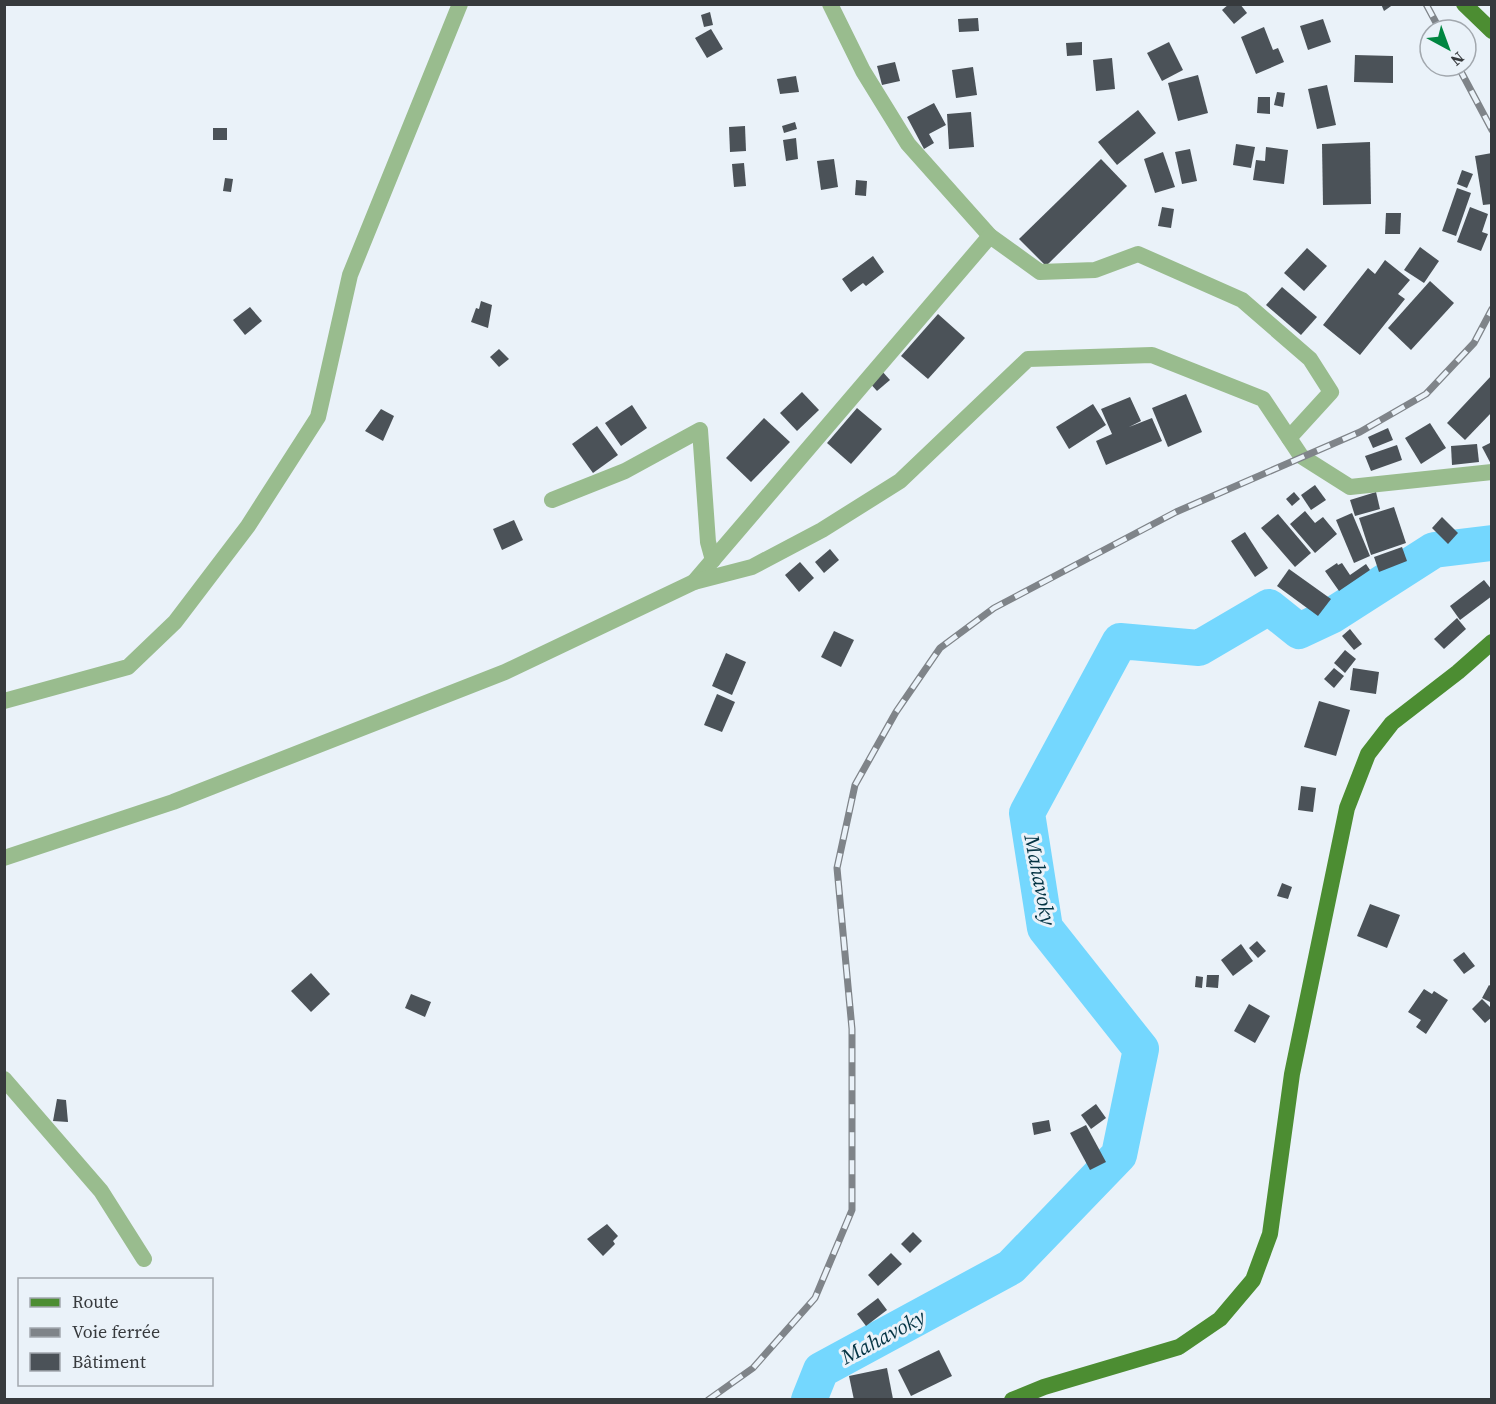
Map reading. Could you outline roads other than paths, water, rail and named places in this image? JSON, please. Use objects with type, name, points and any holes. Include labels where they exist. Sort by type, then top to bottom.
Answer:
[{"type":"main road","points":[[1464,4],[1491,31]]},
{"type":"main road","points":[[1012,1400],[1044,1387],[1179,1347],[1220,1319],[1252,1280],[1270,1234],[1292,1074],[1347,808],[1368,754],[1392,723],[1458,672],[1491,642]]},
{"type":"street","points":[[4,701],[129,667],[175,622],[248,526],[318,417],[350,275],[460,4]]},
{"type":"street","points":[[830,4],[863,71],[908,144],[990,236],[1040,272],[1095,270],[1138,254],[1242,300],[1310,359],[1331,392],[1289,438]]},
{"type":"street","points":[[694,582],[990,236]]},
{"type":"street","points":[[4,858],[173,802],[505,672],[694,582],[752,567],[822,530],[900,481],[1028,359],[1152,355],[1263,399],[1301,456],[1350,487],[1491,472]]},
{"type":"street","points":[[552,501],[626,471],[700,430],[708,542],[713,560]]},
{"type":"street","points":[[4,1079],[101,1191],[144,1259]]},
{"type":"waterway","name":"Mahavoky","points":[[809,1400],[821,1370],[1011,1267],[1119,1155],[1141,1049],[1045,928],[1027,813],[1120,641],[1199,648],[1269,607],[1299,631],[1331,616],[1434,550],[1492,543]]},
{"type":"railway","points":[[1426,4],[1434,18]]},
{"type":"railway","points":[[1464,78],[1492,130]]},
{"type":"railway","points":[[708,1400],[753,1368],[815,1298],[852,1210],[852,1029],[837,868],[855,785],[896,712],[940,648],[994,608],[1176,512],[1360,432],[1426,394],[1474,343],[1492,309]]}]
